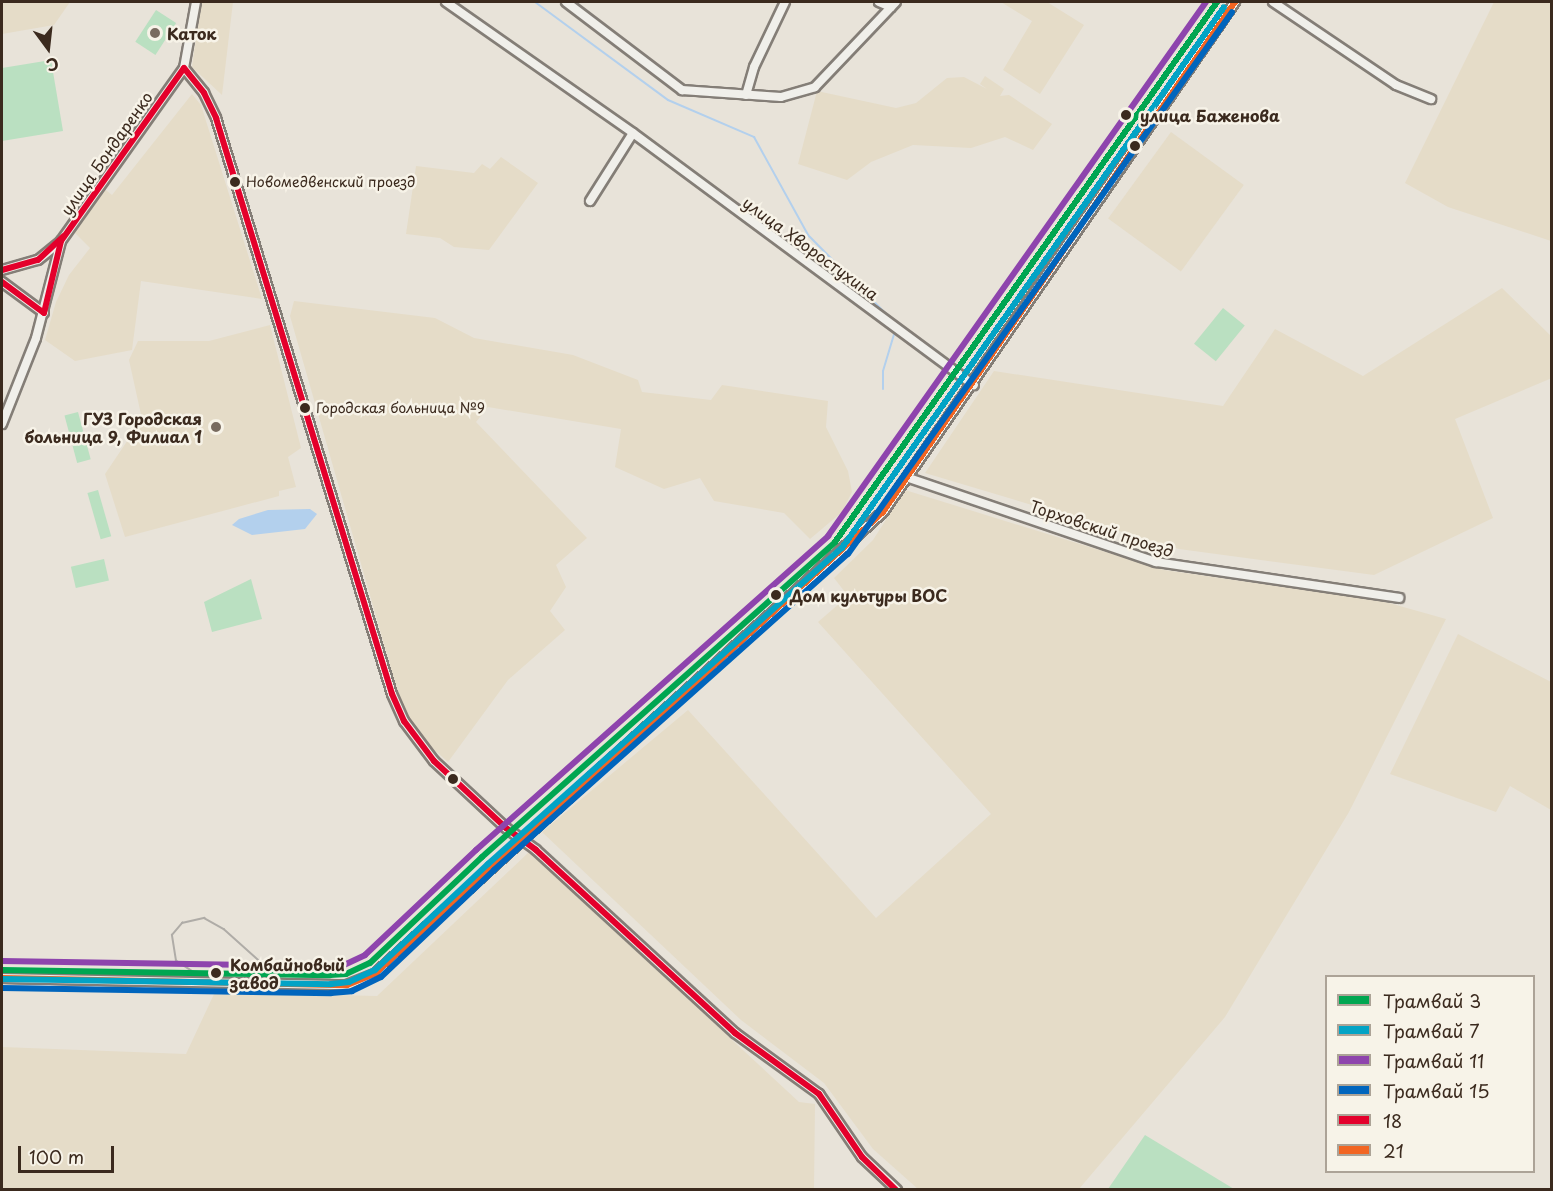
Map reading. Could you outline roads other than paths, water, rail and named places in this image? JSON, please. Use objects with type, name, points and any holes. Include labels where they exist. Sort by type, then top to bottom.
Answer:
[{"type":"street","name":"улица Бондаренко","points":[[2,424],[44,313],[61,241],[184,68],[196,2]]},
{"type":"street","name":"улица Хворостухина","points":[[447,2],[633,133],[974,385]]},
{"type":"street","points":[[566,2],[682,90],[781,97],[815,87],[893,4]]},
{"type":"street","points":[[746,95],[754,67],[784,2]]},
{"type":"street","points":[[879,2],[893,4]]},
{"type":"street","points":[[2,978],[355,984],[376,973],[859,537],[909,478],[1236,2]]},
{"type":"street","points":[[1273,2],[1396,85],[1431,99]]},
{"type":"street","points":[[184,68],[204,93],[216,118],[398,708],[434,761],[735,1033],[819,1094],[862,1157],[897,1190]]},
{"type":"street","points":[[590,201],[633,133]]},
{"type":"street","points":[[2,270],[38,260],[61,241]]},
{"type":"street","points":[[2,282],[44,313]]},
{"type":"street","name":"Торховский проезд","points":[[909,478],[1156,562],[1291,579],[1399,598]]},
{"type":"water","points":[[310,509],[317,514],[305,529],[252,535],[232,525],[239,519],[268,510]]},
{"type":"waterway","points":[[535,2],[668,100],[754,137],[808,235],[894,322]]},
{"type":"waterway","points":[[883,389],[883,371],[895,331]]},
{"type":"tram line","name":"11","points":[[2,961],[330,966],[344,965],[365,955],[476,850],[828,536],[1206,2]]},
{"type":"tram line","name":"3","points":[[2,970],[330,975],[346,974],[370,963],[482,857],[835,542],[1217,2]]},
{"type":"tram line","name":"7","points":[[2,979],[331,984],[349,982],[375,970],[488,864],[842,548],[1224,7]]},
{"type":"tram line","name":"15","points":[[2,988],[331,993],[352,991],[381,977],[494,870],[848,554],[1232,12]]},
{"type":"tram line","points":[[193,972],[176,961],[172,935],[182,923],[204,918],[224,929],[263,964],[278,970]]},
{"type":"place","name":"Каток","points":[[155,33]]},
{"type":"place","name":"улица Баженова","points":[[1126,115]]},
{"type":"place","name":"Новомедвенский проезд","points":[[235,182]]},
{"type":"place","name":"Городская больница №9","points":[[305,408]]},
{"type":"place","name":"ГУЗ Городская больница 9, Филиал 1","points":[[216,427]]},
{"type":"place","name":"Дом культуры ВОС","points":[[776,595]]},
{"type":"place","name":"Комбайновый завод","points":[[216,973]]}]
